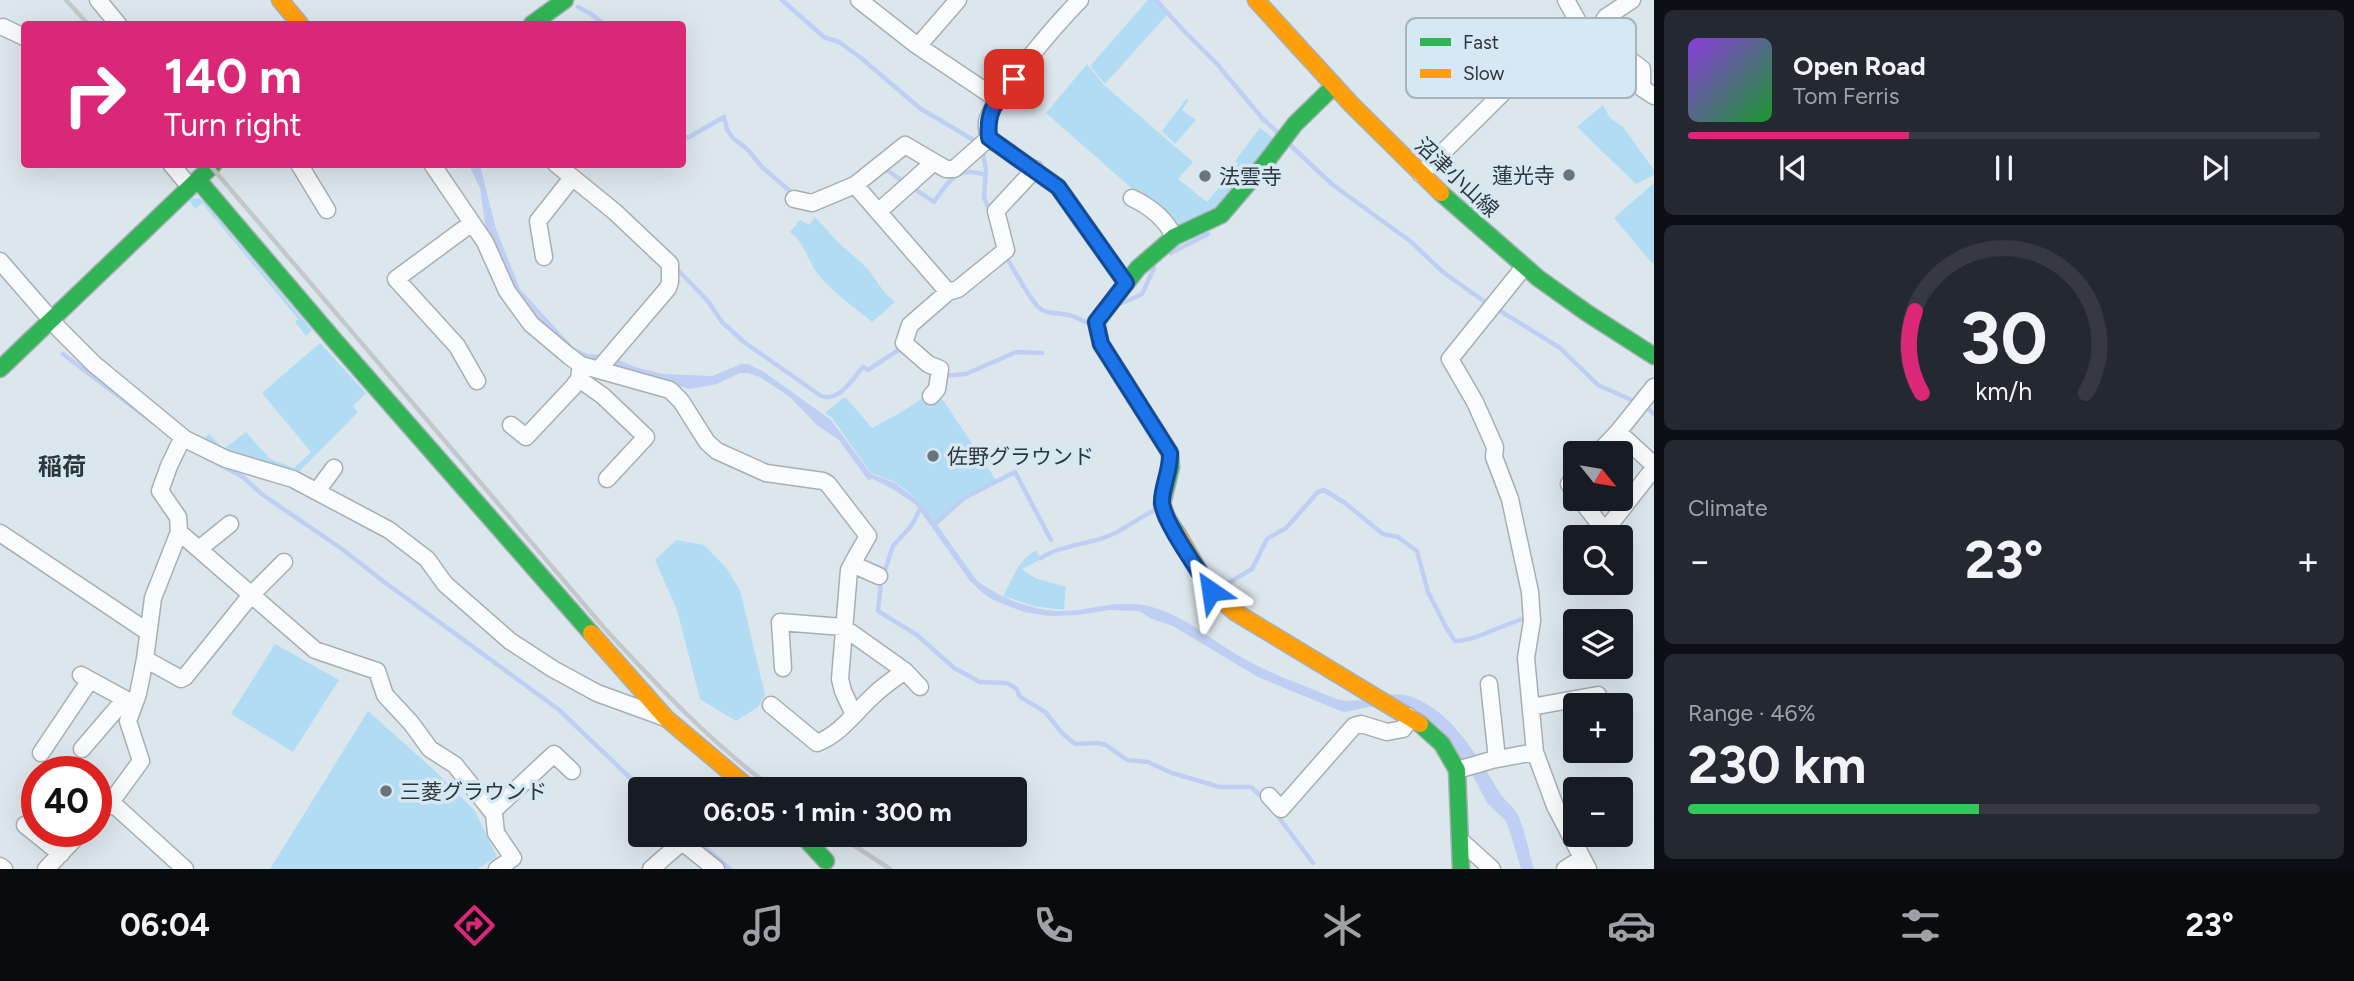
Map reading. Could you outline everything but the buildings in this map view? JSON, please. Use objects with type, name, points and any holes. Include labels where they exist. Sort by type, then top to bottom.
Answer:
[{"type":"street","points":[[98,0],[116,21]]},
{"type":"street","points":[[280,0],[298,21]]},
{"type":"street","points":[[536,21],[565,0]]},
{"type":"street","points":[[859,0],[918,46],[997,99]]},
{"type":"street","points":[[918,46],[958,0]]},
{"type":"street","points":[[1080,0],[1063,16],[997,99],[987,121],[989,138],[1058,187],[1126,283]]},
{"type":"street","name":"沼津小山線","points":[[1255,0],[1333,87],[1421,174],[1524,267],[1575,305],[1654,356]]},
{"type":"street","points":[[1566,0],[1576,18]]},
{"type":"street","points":[[1605,18],[1632,0]]},
{"type":"street","points":[[3,27],[21,36]]},
{"type":"street","points":[[1636,64],[1642,69],[1642,88],[1654,96]]},
{"type":"street","points":[[1333,87],[1295,124],[1221,215],[1174,237],[1138,268],[1096,322],[1097,333],[1101,344],[1170,453],[1171,467],[1162,504],[1211,591],[1222,602],[1427,728],[1442,744],[1457,770],[1461,869]]},
{"type":"street","points":[[1421,174],[1498,98]]},
{"type":"street","points":[[878,212],[946,170],[954,169],[989,138]]},
{"type":"street","points":[[794,199],[812,203],[855,185],[900,141],[946,170]]},
{"type":"street","points":[[176,168],[194,183],[345,352],[666,718],[736,777]]},
{"type":"street","points":[[0,369],[210,168]]},
{"type":"street","points":[[301,168],[327,210]]},
{"type":"street","points":[[435,168],[485,242],[507,291],[531,324],[551,332],[603,396],[646,437],[607,479]]},
{"type":"street","points":[[561,168],[615,212],[670,264],[668,288],[599,369]]},
{"type":"street","points":[[931,396],[937,389],[940,369],[929,364],[904,343],[910,325],[948,292],[958,289],[1001,254],[996,211],[1035,169]]},
{"type":"street","points":[[544,257],[538,221],[572,178]]},
{"type":"street","points":[[855,185],[948,292]]},
{"type":"street","points":[[1132,198],[1160,218],[1174,237]]},
{"type":"street","points":[[472,223],[396,279],[457,346],[477,381]]},
{"type":"street","points":[[0,261],[60,330],[94,364],[185,439],[226,459],[293,479],[389,530],[428,559],[445,584],[510,640],[597,693],[666,718]]},
{"type":"street","points":[[1524,267],[1450,359],[1475,402],[1495,447],[1494,457],[1510,499],[1530,592],[1532,621],[1526,658],[1535,752],[1555,806],[1584,864],[1565,869]]},
{"type":"street","points":[[577,362],[625,379],[670,390],[681,401],[707,442],[718,451],[766,473],[828,484],[868,536],[849,570],[843,627],[840,679],[854,715]]},
{"type":"street","points":[[511,425],[526,436],[577,362]]},
{"type":"street","points":[[1609,441],[1654,387]]},
{"type":"street","points":[[1618,432],[1654,467],[1633,494]]},
{"type":"street","points":[[112,801],[141,761],[128,721],[130,702],[145,659],[153,598],[179,532],[178,517],[160,491],[181,441],[185,439]]},
{"type":"street","points":[[317,491],[334,468]]},
{"type":"street","points":[[1589,511],[1605,531],[1620,511]]},
{"type":"street","points":[[199,549],[230,524]]},
{"type":"street","points":[[179,532],[315,650],[377,671],[385,695],[430,749],[455,765],[492,811],[496,833],[513,858],[497,869]]},
{"type":"street","points":[[0,533],[148,632]]},
{"type":"street","points":[[145,659],[181,679],[185,677],[251,594],[284,562]]},
{"type":"street","points":[[852,564],[879,576]]},
{"type":"street","points":[[783,667],[780,622],[843,627],[905,671],[920,687]]},
{"type":"street","points":[[771,705],[817,743],[854,715],[876,692],[905,671]]},
{"type":"street","points":[[41,753],[85,678],[130,702]]},
{"type":"street","points":[[1489,684],[1494,759]]},
{"type":"street","points":[[1531,707],[1563,701]]},
{"type":"street","points":[[82,749],[130,702]]},
{"type":"street","points":[[1269,796],[1282,809],[1354,726],[1361,724],[1387,732],[1403,729],[1408,716]]},
{"type":"street","points":[[1457,770],[1494,759],[1535,752]]},
{"type":"street","points":[[492,811],[554,754],[572,771]]},
{"type":"street","points":[[112,803],[185,869]]},
{"type":"street","points":[[1460,841],[1492,869]]},
{"type":"street","points":[[651,869],[682,842],[716,869]]},
{"type":"street","points":[[52,847],[61,854]]},
{"type":"street","points":[[46,869],[67,847]]},
{"type":"street","points":[[811,847],[826,866]]},
{"type":"street","points":[[0,866],[4,869]]},
{"type":"shaded area","points":[[1148,0],[1155,0],[1167,15],[1105,84],[1090,66]]},
{"type":"shaded area","points":[[1087,64],[1104,85],[1193,162],[1178,179],[1207,202],[1238,164],[1235,161],[1260,128],[1276,140],[1222,209],[1178,229],[1046,113]]},
{"type":"shaded area","points":[[1186,99],[1189,100],[1182,110],[1196,120],[1175,144],[1162,131]]},
{"type":"shaded area","points":[[1603,105],[1610,118],[1623,127],[1654,170],[1654,175],[1636,184],[1577,127]]},
{"type":"shaded area","points":[[470,168],[481,168],[496,229],[520,289],[573,347],[588,354],[608,355],[635,367],[663,374],[712,376],[741,364],[748,364],[764,372],[831,420],[871,474],[895,483],[922,504],[977,581],[1000,595],[1024,605],[1064,611],[1118,604],[1148,606],[1180,618],[1265,669],[1340,700],[1356,701],[1396,694],[1420,700],[1448,720],[1471,748],[1501,795],[1514,809],[1519,817],[1534,869],[1521,869],[1505,820],[1487,803],[1471,772],[1395,706],[1369,707],[1345,712],[1338,710],[1258,677],[1173,626],[1139,611],[1109,610],[1049,616],[1024,612],[993,600],[970,581],[916,505],[873,479],[868,480],[839,440],[817,425],[790,397],[760,377],[740,373],[717,384],[690,389],[582,360],[518,302],[486,230],[480,188]]},
{"type":"shaded area","points":[[1654,183],[1654,263],[1652,263],[1614,218]]},
{"type":"shaded area","points":[[201,199],[312,330],[306,336],[295,322],[298,319],[202,203],[195,209],[189,200]]},
{"type":"shaded area","points":[[815,217],[868,269],[895,302],[872,322],[823,280],[799,241],[790,232],[800,220],[809,225]]},
{"type":"shaded area","points":[[320,343],[366,393],[353,406],[358,412],[295,476],[199,443],[209,434],[224,449],[246,432],[270,459],[294,468],[311,452],[262,393]]},
{"type":"shaded area","name":"佐野グラウンド","points":[[928,394],[937,395],[943,400],[996,480],[964,497],[936,523],[906,490],[895,482],[871,473],[832,418],[825,413],[846,398],[872,428]]},
{"type":"shaded area","points":[[676,540],[704,545],[727,569],[740,590],[765,695],[758,707],[736,721],[700,699],[677,610],[655,560]]},
{"type":"shaded area","points":[[1036,550],[1041,559],[1022,569],[1035,578],[1066,587],[1064,610],[1034,606],[1003,596],[1020,565]]},
{"type":"shaded area","points":[[275,644],[339,680],[293,752],[231,714]]},
{"type":"shaded area","name":"三菱グラウンド","points":[[368,711],[475,811],[497,857],[477,869],[270,869]]},
{"type":"waterway","points":[[782,0],[824,37],[839,42],[861,58],[921,109],[977,142]]},
{"type":"waterway","points":[[1156,0],[1278,133]]},
{"type":"waterway","points":[[578,7],[600,21]]},
{"type":"waterway","points":[[686,137],[724,117],[727,130],[733,138],[792,193]]},
{"type":"waterway","points":[[1289,144],[1333,185],[1410,241],[1443,272],[1489,305]]},
{"type":"waterway","points":[[982,149],[986,170],[984,197],[990,212]]},
{"type":"waterway","points":[[882,167],[934,202],[955,177],[968,172],[985,175]]},
{"type":"waterway","points":[[1171,253],[1208,234]]},
{"type":"waterway","points":[[1005,256],[1038,307],[1090,324]]},
{"type":"waterway","points":[[675,267],[707,300],[722,322],[744,342],[821,396],[839,393],[863,367],[865,368]]},
{"type":"waterway","points":[[1122,303],[1142,294],[1154,268]]},
{"type":"waterway","points":[[1497,309],[1560,348],[1598,385],[1636,402]]},
{"type":"waterway","points":[[868,370],[900,349],[903,351]]},
{"type":"waterway","points":[[943,376],[966,374],[1016,352],[1042,353]]},
{"type":"waterway","points":[[63,354],[158,426]]},
{"type":"waterway","points":[[1644,405],[1654,414]]},
{"type":"waterway","points":[[207,458],[243,477],[263,495],[342,549],[558,709],[629,777]]},
{"type":"waterway","points":[[934,525],[964,498],[1015,472],[1051,540]]},
{"type":"waterway","points":[[1220,588],[1252,569],[1267,539],[1286,528],[1318,492],[1324,490],[1345,503],[1383,534],[1398,537],[1417,551],[1428,592],[1455,641],[1472,638],[1527,618]]},
{"type":"waterway","points":[[921,507],[912,525],[893,546],[881,582],[878,611],[917,635],[954,668],[980,682],[1007,683],[1017,689],[1019,696],[1045,712],[1075,744],[1106,745],[1127,760],[1148,762],[1172,773],[1220,787],[1251,787],[1264,799]]},
{"type":"waterway","points":[[1041,558],[1049,553],[1113,534],[1156,510]]},
{"type":"waterway","points":[[1274,811],[1313,863]]},
{"type":"waterway","points":[[704,847],[730,869]]},
{"type":"railway","points":[[66,0],[85,21]]},
{"type":"railway","points":[[212,168],[606,630],[708,734],[758,777]]},
{"type":"railway","points":[[856,847],[890,869]]},
{"type":"traffic: fast","points":[[536,21],[565,0]]},
{"type":"traffic: fast","points":[[1178,535],[1162,504],[1171,467],[1170,453],[1101,344],[1096,322],[1138,268],[1174,237],[1221,215],[1295,124],[1333,87]]},
{"type":"traffic: fast","points":[[0,369],[210,168]]},
{"type":"traffic: fast","points":[[198,180],[591,633]]},
{"type":"traffic: fast","points":[[1441,193],[1538,278],[1654,356]]},
{"type":"traffic: fast","points":[[1420,724],[1442,744],[1457,770],[1461,869]]},
{"type":"traffic: fast","points":[[813,847],[826,861]]},
{"type":"traffic: slow","points":[[280,0],[298,21]]},
{"type":"traffic: slow","points":[[1256,0],[1351,104],[1441,193]]},
{"type":"traffic: slow","points":[[1178,535],[1211,591],[1235,612],[1420,724]]},
{"type":"traffic: slow","points":[[591,633],[666,718],[736,777]]},
{"type":"place","name":"蓮光寺","points":[[1569,175]]},
{"type":"place","name":"法雲寺","points":[[1205,176]]},
{"type":"place","name":"佐野グラウンド","points":[[933,456]]},
{"type":"place","name":"三菱グラウンド","points":[[386,791]]},
{"type":"district","name":"稲荷","points":[[62,466]]},
{"type":"route","points":[[1014,79],[997,99],[987,121],[989,138],[1058,187],[1126,283],[1096,322],[1097,333],[1101,344],[1170,453],[1171,467],[1162,504],[1167,518],[1211,591]]}]
